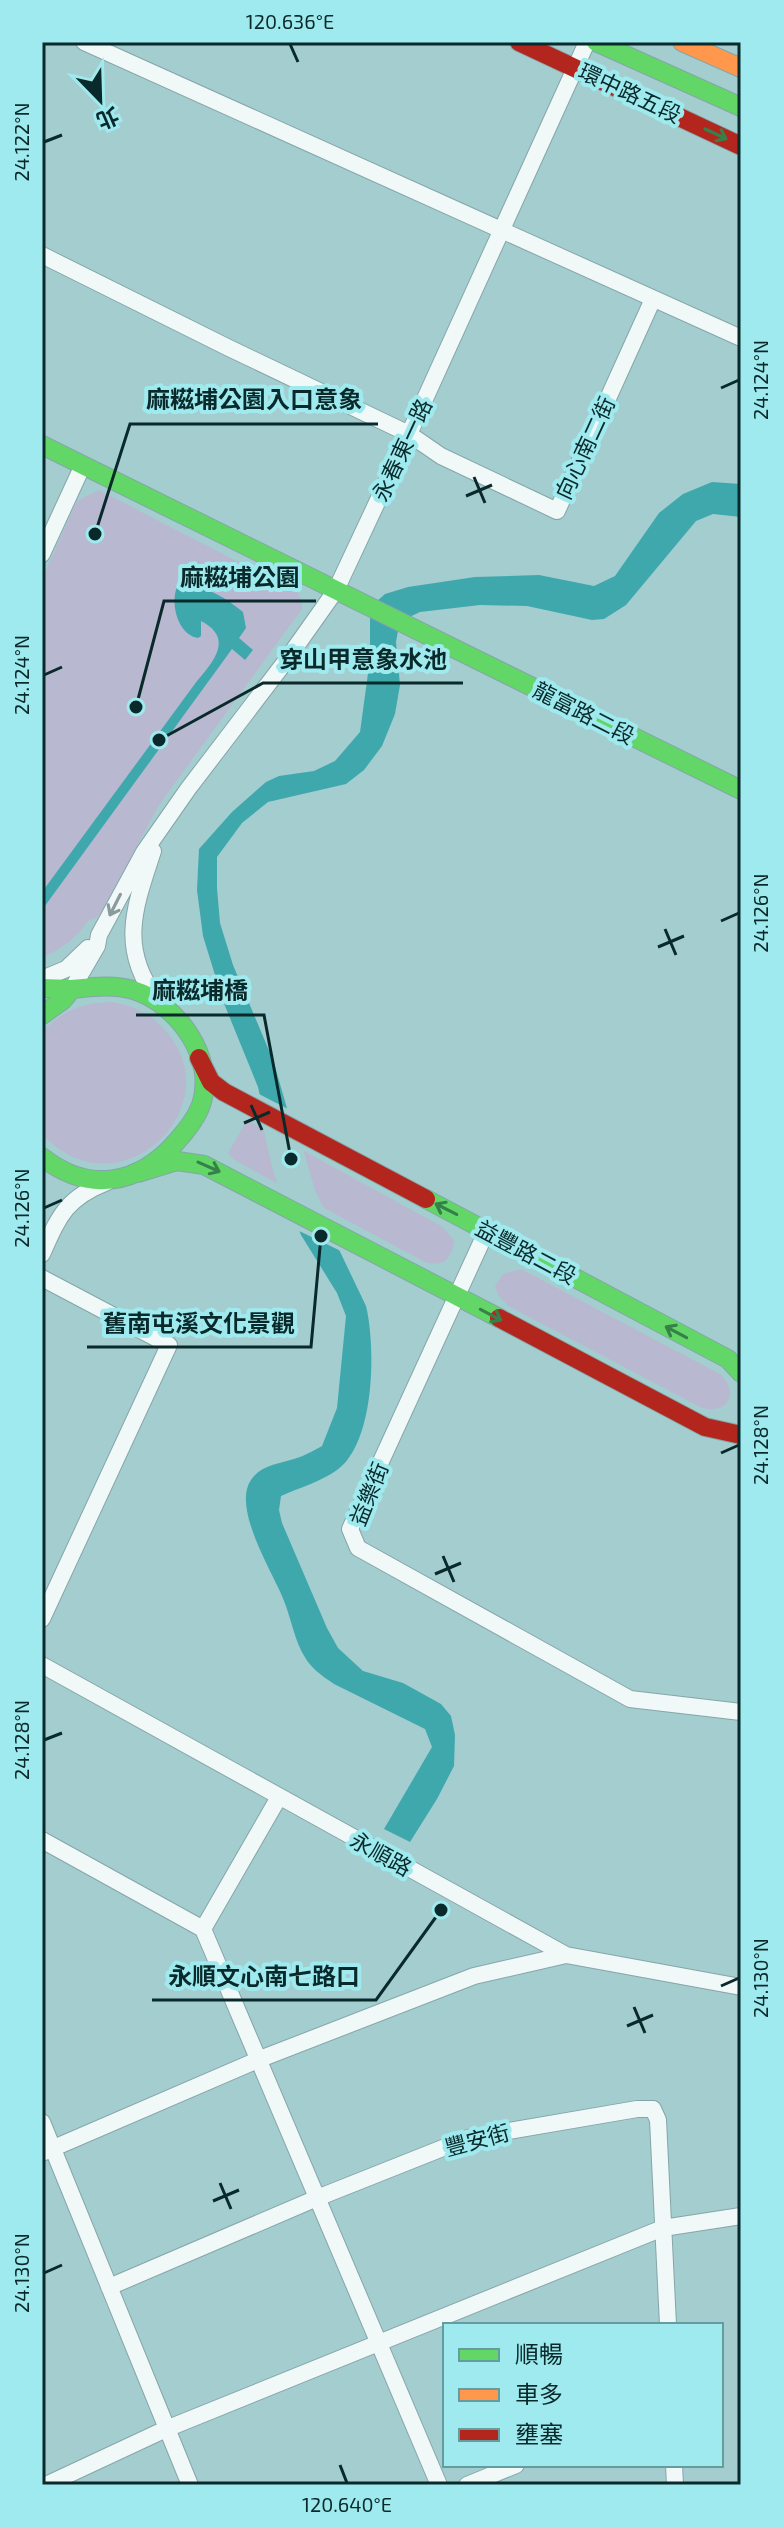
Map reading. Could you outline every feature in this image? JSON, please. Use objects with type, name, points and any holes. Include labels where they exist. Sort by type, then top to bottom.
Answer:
[{"type":"street","points":[[84,42],[741,338]]},
{"type":"street","name":"環中路五段","points":[[519,42],[741,146]]},
{"type":"street","name":"永春東一路","points":[[72,989],[144,852],[336,590],[587,42]]},
{"type":"street","name":"環中路五段","points":[[596,42],[741,107]]},
{"type":"street","points":[[682,42],[741,68]]},
{"type":"street","name":"向心南二街","points":[[42,255],[409,434],[441,456],[557,511],[653,299]]},
{"type":"street","points":[[42,445],[336,590]]},
{"type":"street","points":[[42,554],[83,465]]},
{"type":"street","name":"龍富路二段","points":[[336,590],[741,790]]},
{"type":"street","name":"永春東一路","points":[[161,1004],[140,973],[132,940],[143,883],[162,827]]},
{"type":"street","points":[[42,979],[66,969],[99,935]]},
{"type":"street","points":[[42,988],[109,985],[144,994],[161,1004],[189,1035],[205,1083],[200,1106],[173,1146],[138,1173]]},
{"type":"street","points":[[42,1015],[63,1000],[72,989]]},
{"type":"street","name":"益豐路二段","points":[[199,1058],[211,1082],[249,1106],[728,1359],[741,1373]]},
{"type":"street","points":[[42,1157],[76,1176],[115,1179]]},
{"type":"street","points":[[42,1254],[65,1208],[75,1198],[92,1188],[169,1160],[195,1161],[276,1200],[705,1427],[741,1435]]},
{"type":"street","name":"益樂街","points":[[487,1230],[350,1529],[358,1548],[630,1699],[741,1712]]},
{"type":"street","points":[[42,1278],[169,1345],[42,1619]]},
{"type":"street","name":"永順路","points":[[42,1665],[566,1955],[741,1987]]},
{"type":"street","points":[[203,1929],[279,1797]]},
{"type":"street","points":[[42,1840],[203,1929],[439,2485]]},
{"type":"street","points":[[47,2151],[260,2059],[474,1976],[566,1955]]},
{"type":"street","name":"豐安街","points":[[109,2287],[317,2198],[468,2138],[637,2109],[653,2109],[658,2120],[668,2323]]},
{"type":"street","points":[[42,2122],[47,2151],[109,2287],[190,2485]]},
{"type":"street","points":[[46,2485],[166,2429],[663,2228],[741,2216]]},
{"type":"street","points":[[467,2485],[511,2467]]},
{"type":"shaded area","points":[[99,490],[297,592],[302,609],[159,805],[102,911],[68,942],[42,957],[42,579],[77,501]]},
{"type":"shaded area","points":[[111,1002],[140,1011],[164,1029],[182,1058],[186,1089],[177,1117],[159,1141],[134,1157],[104,1164],[73,1157],[42,1134],[42,1032],[56,1019],[73,1010]]},
{"type":"shaded area","points":[[247,1120],[443,1227],[454,1240],[452,1252],[446,1260],[437,1264],[425,1262],[234,1160],[228,1153]]},
{"type":"shaded area","points":[[521,1269],[720,1374],[729,1388],[729,1400],[719,1408],[702,1408],[508,1306],[495,1286],[503,1274]]},
{"type":"water","points":[[712,482],[741,484],[741,517],[713,514],[696,521],[626,605],[604,619],[592,620],[527,606],[480,605],[420,612],[405,619],[396,642],[400,685],[395,714],[382,746],[364,770],[346,784],[268,802],[242,823],[217,857],[220,923],[233,965],[273,1060],[311,1191],[366,1306],[369,1324],[370,1393],[359,1439],[350,1457],[337,1470],[281,1496],[279,1510],[282,1523],[338,1648],[363,1671],[403,1683],[441,1704],[451,1716],[455,1735],[454,1766],[410,1842],[384,1829],[432,1747],[425,1729],[334,1684],[309,1663],[298,1644],[285,1604],[255,1538],[246,1506],[246,1492],[255,1475],[265,1468],[322,1446],[337,1408],[346,1316],[337,1293],[301,1235],[277,1171],[258,1087],[223,1001],[203,936],[197,890],[199,849],[232,812],[266,782],[279,776],[314,771],[335,761],[360,732],[370,659],[370,618],[376,602],[385,594],[408,587],[475,577],[539,575],[594,586],[615,576],[659,513],[683,494]]},
{"type":"water","points":[[185,584],[216,594],[243,612],[246,628],[239,638],[253,650],[245,660],[232,649],[42,910],[42,892],[218,650],[217,635],[211,628],[201,621],[201,636],[191,636],[177,618],[175,594],[177,587]]},
{"type":"pier","points":[[255,1092],[292,1111],[315,1190],[345,1253],[295,1229],[273,1171]]},
{"type":"traffic: fast","points":[[596,42],[741,107]]},
{"type":"traffic: fast","points":[[42,445],[741,790]]},
{"type":"traffic: fast","points":[[42,1015],[63,1000],[72,989],[118,987],[149,997],[164,1007],[190,1035],[203,1069],[204,1087],[199,1110],[184,1133],[162,1156],[130,1175],[95,1180],[60,1169],[42,1157]]},
{"type":"traffic: fast","points":[[42,988],[72,989]]},
{"type":"traffic: fast","points":[[138,1173],[177,1161],[204,1165],[499,1318]]},
{"type":"traffic: fast","points":[[426,1199],[728,1359],[741,1373]]},
{"type":"traffic: slow","points":[[682,42],[741,68]]},
{"type":"traffic: jam","points":[[519,42],[741,146]]},
{"type":"traffic: jam","points":[[199,1058],[211,1082],[224,1092],[426,1199]]},
{"type":"traffic: jam","points":[[499,1318],[705,1427],[741,1435]]},
{"type":"place","name":"麻糍埔公園入口意象","points":[[95,534]]},
{"type":"place","name":"麻糍埔公園","points":[[136,707]]},
{"type":"place","name":"穿山甲意象水池","points":[[159,740]]},
{"type":"place","name":"麻糍埔橋","points":[[291,1159]]},
{"type":"place","name":"舊南屯溪文化景觀","points":[[321,1236]]},
{"type":"place","name":"永順文心南七路口","points":[[441,1910]]}]
